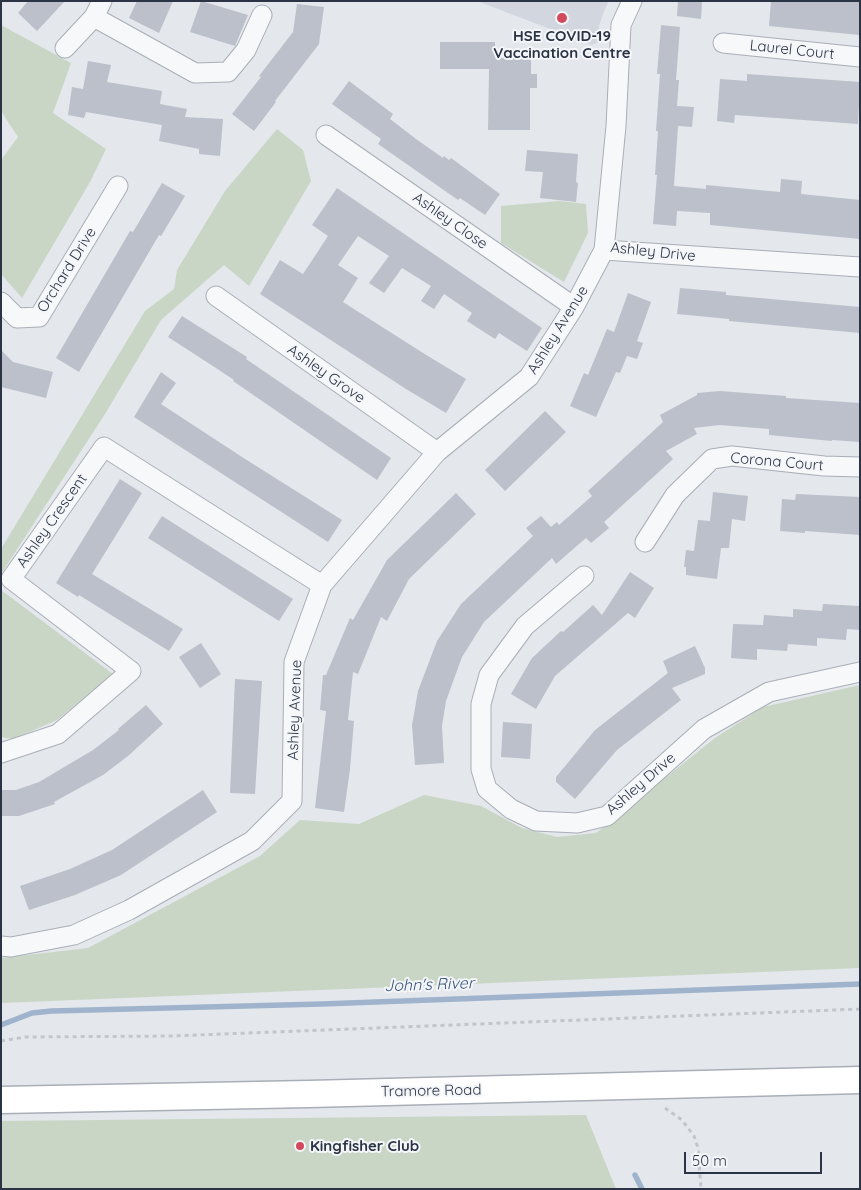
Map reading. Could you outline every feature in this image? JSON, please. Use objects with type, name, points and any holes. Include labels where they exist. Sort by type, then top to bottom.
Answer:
[{"type":"main road","name":"Tramore Road","points":[[1,1100],[299,1095],[860,1080]]},
{"type":"street","name":"Ashley Drive","points":[[632,1],[621,25],[616,126],[604,250],[860,267]]},
{"type":"street","points":[[65,48],[98,9],[195,73],[228,72],[246,50],[262,15]]},
{"type":"street","name":"Laurel Court","points":[[723,43],[860,57]]},
{"type":"street","name":"Ashley Close","points":[[326,135],[574,307]]},
{"type":"street","name":"Orchard Drive","points":[[1,302],[17,318],[39,317],[118,186]]},
{"type":"street","name":"Ashley Avenue","points":[[1,946],[74,935],[129,910],[252,841],[292,801],[294,662],[322,585],[437,452],[529,378],[574,307],[604,250]]},
{"type":"street","name":"Ashley Grove","points":[[216,296],[437,452]]},
{"type":"street","name":"Ashley Crescent","points":[[1,752],[58,734],[131,671],[11,579],[104,447],[322,585]]},
{"type":"street","name":"Corona Court","points":[[645,542],[675,495],[712,459],[732,456],[824,466],[860,466]]},
{"type":"street","name":"Ashley Drive","points":[[584,576],[525,626],[489,675],[482,704],[481,769],[487,789],[511,809],[536,821],[577,823],[606,816],[704,729],[769,692],[860,672]]},
{"type":"path","points":[[1,1041],[16,1038],[172,1036],[860,1009]]},
{"type":"path","points":[[661,1107],[678,1116],[694,1136],[698,1148],[701,1189]]},
{"type":"shaded area","name":"HSE COVID-19 Vaccination Centre","points":[[477,1],[609,1],[599,26],[600,41],[592,45]]},
{"type":"green space","points":[[1,25],[71,63],[53,113],[106,149],[90,182],[22,298],[1,274],[1,160],[18,137],[1,111]]},
{"type":"green space","points":[[277,129],[303,150],[311,181],[249,286],[224,265],[161,320],[105,414],[1,574],[1,549],[145,311],[174,289],[177,270],[225,191]]},
{"type":"green space","points":[[559,201],[586,204],[588,233],[564,282],[501,243],[501,206]]},
{"type":"green space","points":[[1,590],[113,674],[57,720],[13,739],[1,737]]},
{"type":"green space","points":[[860,685],[860,968],[1,1003],[1,958],[88,948],[260,856],[300,820],[359,824],[424,795],[481,806],[522,828],[557,837],[596,833],[715,738],[763,707]]},
{"type":"green space","name":"Kingfisher Club","points":[[586,1115],[616,1189],[1,1189],[1,1121]]},
{"type":"building","points":[[28,1],[65,1],[37,31],[18,13]]},
{"type":"building","points":[[137,1],[173,1],[159,33],[129,18]]},
{"type":"building","points":[[201,1],[248,15],[235,46],[190,32]]},
{"type":"building","points":[[678,1],[702,1],[701,19],[677,16]]},
{"type":"building","points":[[771,1],[860,1],[859,35],[769,26]]},
{"type":"building","points":[[297,4],[324,7],[319,44],[254,131],[232,114],[293,32]]},
{"type":"building","points":[[661,25],[680,27],[676,80],[679,80],[677,106],[694,107],[692,127],[678,126],[674,186],[706,189],[706,185],[780,192],[781,179],[802,181],[801,194],[860,200],[860,239],[710,225],[710,213],[677,211],[676,226],[653,224],[657,175],[655,175],[658,131],[656,131],[660,74],[657,74]]},
{"type":"building","points":[[440,42],[495,42],[495,58],[531,58],[531,74],[537,74],[537,88],[530,88],[530,130],[488,130],[489,69],[440,69]]},
{"type":"building","points":[[88,61],[111,65],[107,82],[162,91],[160,104],[187,109],[185,117],[223,119],[220,156],[199,154],[199,149],[159,141],[162,125],[86,112],[84,118],[68,115],[72,87],[83,89]]},
{"type":"building","points":[[747,74],[860,82],[858,124],[735,115],[734,123],[717,121],[720,79],[747,81]]},
{"type":"building","points":[[349,81],[393,114],[390,119],[416,139],[443,158],[444,156],[449,160],[451,158],[500,194],[485,215],[460,198],[458,200],[378,144],[381,139],[332,104]]},
{"type":"building","points":[[527,150],[578,154],[576,202],[540,198],[543,172],[525,171]]},
{"type":"building","points":[[162,183],[185,196],[161,236],[159,235],[79,372],[56,358],[130,231],[133,232]]},
{"type":"building","points":[[337,188],[542,328],[527,351],[499,333],[495,339],[467,321],[472,313],[444,294],[434,309],[421,301],[431,286],[402,268],[384,293],[369,283],[389,256],[358,236],[338,265],[358,278],[343,302],[466,379],[446,413],[260,294],[280,260],[303,274],[328,236],[312,225]]},
{"type":"building","points":[[680,288],[726,292],[726,295],[860,307],[860,333],[729,321],[729,319],[677,314]]},
{"type":"building","points":[[628,293],[651,302],[637,341],[643,343],[637,359],[627,356],[620,373],[616,372],[596,417],[570,406],[584,373],[588,375],[607,329],[614,332]]},
{"type":"building","points":[[182,316],[247,357],[246,359],[391,458],[377,480],[234,380],[168,337]]},
{"type":"building","points":[[1,350],[13,362],[53,372],[46,398],[1,387]]},
{"type":"building","points":[[161,372],[176,383],[161,404],[342,520],[328,542],[134,417]]},
{"type":"building","points":[[720,391],[860,403],[860,442],[769,435],[769,429],[720,425],[694,428],[697,434],[666,451],[673,459],[604,522],[609,528],[591,543],[586,538],[556,564],[552,558],[484,622],[462,657],[446,701],[442,726],[444,763],[415,765],[412,725],[418,691],[437,641],[461,604],[533,536],[526,528],[541,516],[551,527],[557,522],[559,525],[592,496],[588,491],[663,422],[660,415],[697,395],[697,393]]},
{"type":"building","points":[[545,411],[566,432],[505,491],[485,470]]},
{"type":"building","points":[[120,479],[142,493],[92,574],[183,629],[169,651],[79,595],[78,597],[56,583]]},
{"type":"building","points":[[713,492],[748,496],[745,521],[732,519],[729,548],[721,548],[717,579],[686,575],[686,567],[684,567],[686,550],[694,551],[698,520],[710,521]]},
{"type":"building","points":[[456,493],[476,514],[409,579],[387,621],[381,617],[358,674],[353,672],[348,720],[354,721],[344,812],[315,808],[326,711],[320,710],[323,675],[326,675],[350,618],[353,620],[387,560]]},
{"type":"building","points":[[796,494],[860,497],[860,535],[780,531],[782,499],[795,500]]},
{"type":"building","points":[[162,516],[293,599],[279,621],[148,538]]},
{"type":"building","points":[[630,572],[654,588],[635,618],[628,613],[555,676],[536,709],[511,694],[532,658],[593,605],[602,615]]},
{"type":"building","points":[[823,604],[860,606],[860,630],[847,629],[846,640],[817,638],[817,646],[788,644],[787,651],[757,649],[757,660],[731,658],[733,624],[763,625],[764,615],[793,617],[793,609],[822,611]]},
{"type":"building","points":[[201,643],[221,674],[200,688],[179,657]]},
{"type":"building","points":[[695,646],[705,668],[705,674],[672,688],[681,700],[617,750],[575,799],[556,782],[556,777],[595,730],[668,673],[663,661]]},
{"type":"building","points":[[235,679],[262,681],[255,794],[230,793]]},
{"type":"building","points":[[146,705],[163,724],[128,756],[103,775],[54,802],[55,804],[19,816],[1,816],[1,790],[16,790],[39,782],[93,750],[119,730]]},
{"type":"building","points":[[503,722],[532,724],[530,759],[501,757]]},
{"type":"building","points":[[203,790],[217,812],[121,875],[75,895],[29,910],[20,886],[70,869],[112,850]]},
{"type":"waterway","name":"John's River","points":[[1,1025],[32,1013],[52,1011],[322,1004],[860,984]]},
{"type":"waterway","points":[[635,1175],[642,1189]]},
{"type":"place","name":"HSE COVID-19 Vaccination Centre","points":[[562,18]]},
{"type":"place","name":"Kingfisher Club","points":[[300,1146]]}]
